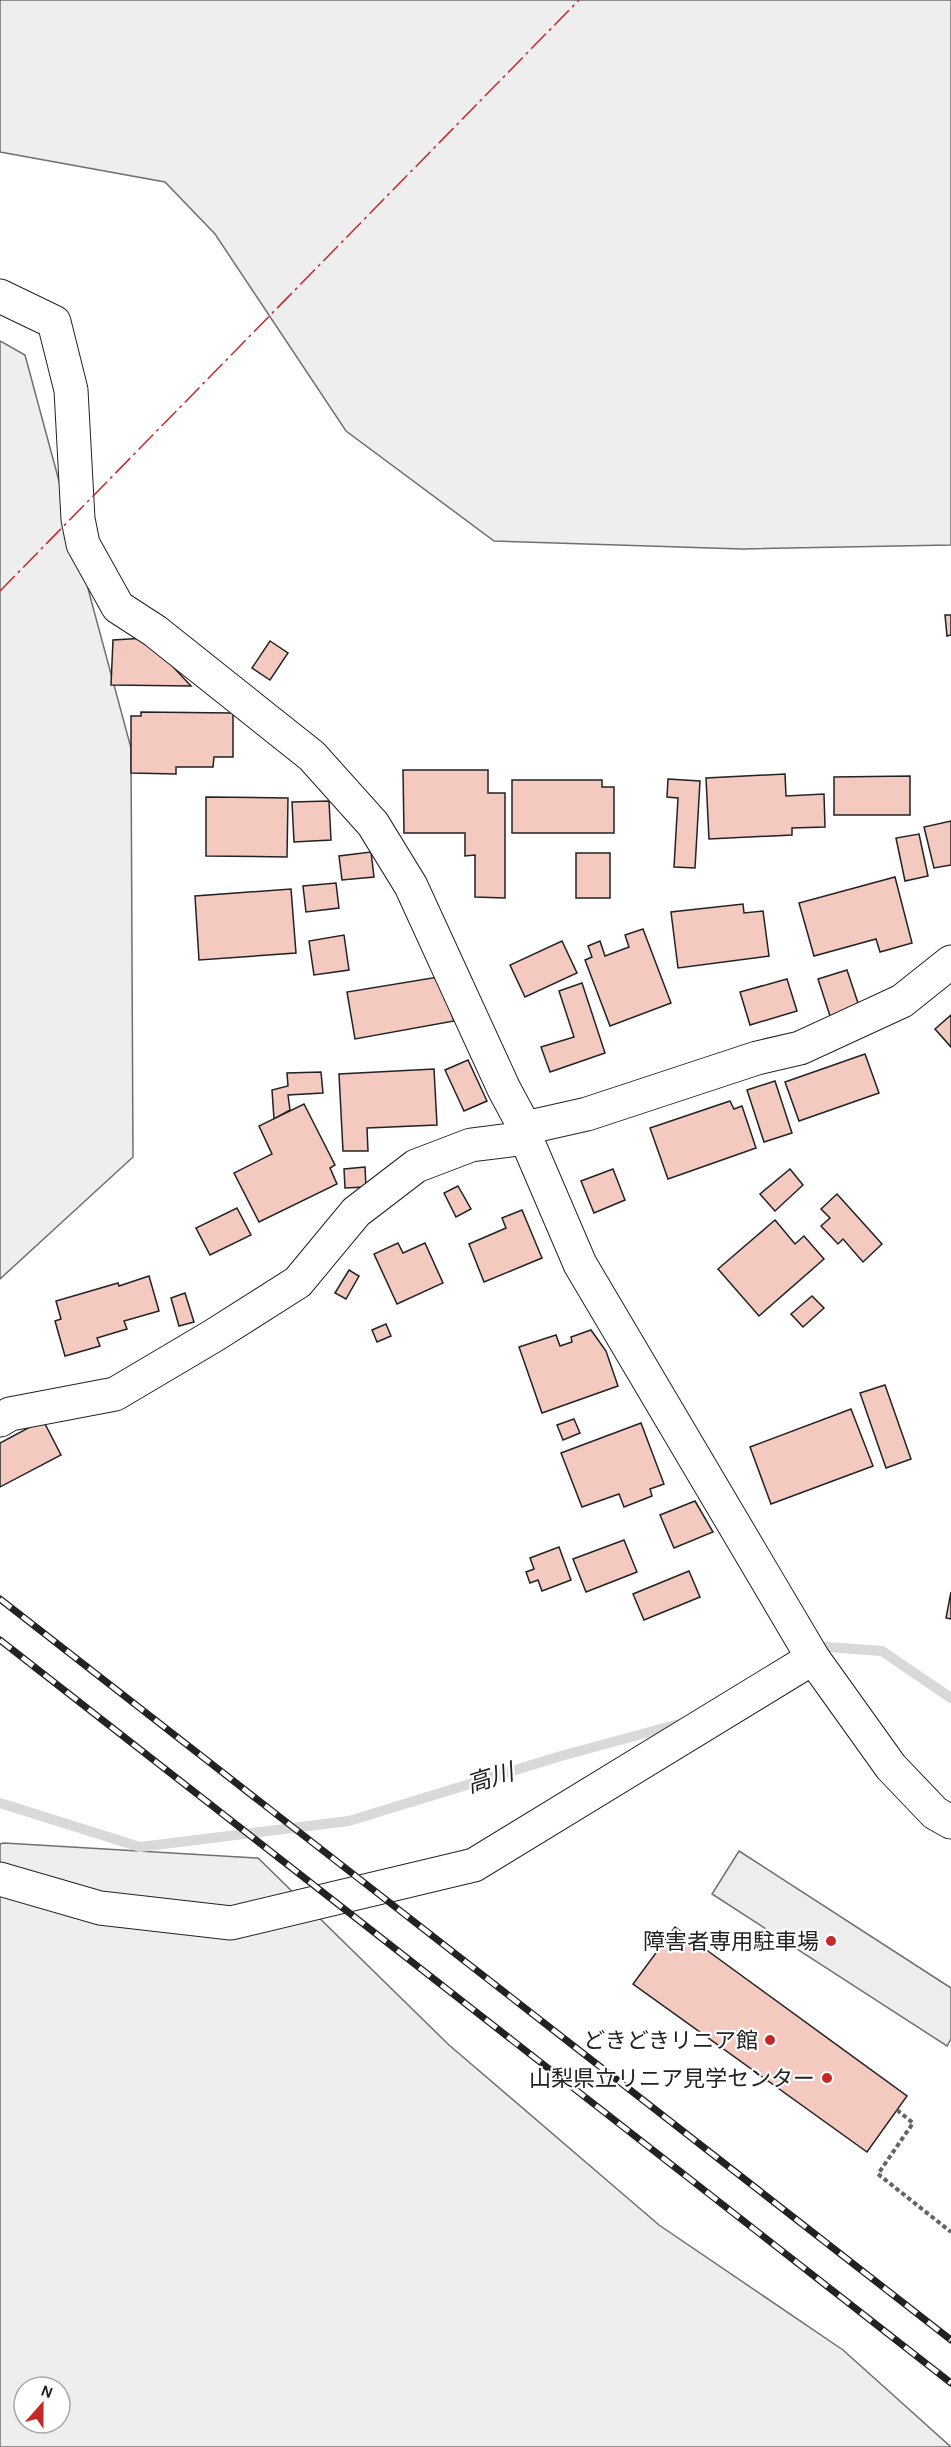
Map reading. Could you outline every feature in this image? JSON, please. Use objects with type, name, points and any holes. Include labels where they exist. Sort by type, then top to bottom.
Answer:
[{"type":"street","points":[[0,296],[54,322],[71,390],[78,519],[83,544],[118,607],[155,631],[312,756],[373,824],[411,886],[525,1133],[580,1264],[813,1658],[891,1767],[935,1813],[951,1822]]},
{"type":"street","points":[[0,1420],[10,1414],[115,1394],[213,1336],[298,1282],[356,1212],[416,1166],[471,1145],[525,1133],[756,1058],[800,1048],[903,1000],[951,962]]},
{"type":"street","points":[[0,1879],[100,1908],[231,1923],[474,1865],[813,1658]]},
{"type":"street","points":[[891,1767],[951,1797]]},
{"type":"path","points":[[897,2110],[914,2123],[878,2174],[951,2232]]},
{"type":"shaded area","points":[[0,0],[951,0],[951,545],[742,549],[494,541],[346,431],[215,234],[165,182],[0,152]]},
{"type":"shaded area","points":[[0,341],[25,355],[131,748],[133,1157],[0,1279]]},
{"type":"shaded area","points":[[4,1843],[258,1858],[449,2045],[659,2225],[843,2350],[951,2447],[0,2447],[0,1844]]},
{"type":"shaded area","name":"障害者専用駐車場","points":[[739,1851],[951,1988],[951,2039],[947,2046],[712,1894]]},
{"type":"building","points":[[945,615],[951,615],[951,635],[947,636]]},
{"type":"building","points":[[146,638],[191,686],[111,685],[113,640]]},
{"type":"building","points":[[270,641],[288,653],[270,680],[252,668]]},
{"type":"building","points":[[141,712],[233,713],[233,757],[214,757],[213,767],[176,767],[176,774],[131,773],[131,716],[141,716]]},
{"type":"building","points":[[403,770],[488,770],[488,793],[505,793],[505,898],[475,897],[475,855],[465,856],[465,833],[404,833]]},
{"type":"building","points":[[785,774],[786,796],[824,794],[825,827],[792,828],[792,835],[709,839],[706,778]]},
{"type":"building","points":[[910,776],[910,815],[834,815],[834,777]]},
{"type":"building","points":[[668,779],[700,781],[695,868],[674,867],[678,798],[667,797]]},
{"type":"building","points":[[512,780],[602,780],[602,787],[614,787],[614,833],[512,833]]},
{"type":"building","points":[[206,797],[288,798],[287,857],[206,856]]},
{"type":"building","points":[[329,801],[331,840],[294,842],[292,802]]},
{"type":"building","points":[[951,821],[951,865],[934,868],[924,827]]},
{"type":"building","points":[[919,834],[928,876],[905,881],[896,838]]},
{"type":"building","points":[[371,852],[374,877],[342,880],[339,856]]},
{"type":"building","points":[[576,853],[610,853],[610,898],[576,898]]},
{"type":"building","points":[[895,877],[912,943],[880,952],[876,939],[814,956],[799,903]]},
{"type":"building","points":[[336,883],[339,908],[306,912],[303,886]]},
{"type":"building","points":[[291,889],[296,953],[199,960],[195,896]]},
{"type":"building","points":[[743,904],[744,913],[763,911],[769,956],[678,968],[671,912]]},
{"type":"building","points":[[643,929],[671,1003],[610,1026],[585,960],[592,957],[588,946],[600,941],[605,956],[629,947],[625,935]]},
{"type":"building","points":[[344,935],[349,970],[314,975],[309,941]]},
{"type":"building","points":[[562,941],[577,973],[525,997],[510,965]]},
{"type":"building","points":[[847,970],[861,1012],[832,1022],[818,979]]},
{"type":"building","points":[[438,977],[454,1021],[355,1039],[347,992]]},
{"type":"building","points":[[787,979],[797,1011],[750,1025],[740,992]]},
{"type":"building","points":[[582,983],[605,1053],[550,1072],[541,1047],[574,1037],[559,991]]},
{"type":"building","points":[[951,1015],[951,1047],[935,1029]]},
{"type":"building","points":[[865,1054],[879,1093],[799,1121],[785,1082]]},
{"type":"building","points":[[468,1060],[487,1101],[464,1111],[445,1070]]},
{"type":"building","points":[[434,1069],[437,1125],[367,1128],[368,1151],[343,1151],[339,1074]]},
{"type":"building","points":[[321,1072],[323,1093],[288,1095],[290,1110],[274,1119],[272,1090],[288,1086],[287,1073]]},
{"type":"building","points":[[775,1081],[792,1133],[764,1142],[747,1090]]},
{"type":"building","points":[[730,1101],[734,1109],[742,1106],[756,1148],[668,1179],[650,1128]]},
{"type":"building","points":[[304,1104],[335,1165],[330,1168],[337,1184],[259,1222],[234,1173],[272,1154],[259,1126]]},
{"type":"building","points":[[365,1167],[366,1187],[345,1188],[344,1169]]},
{"type":"building","points":[[613,1169],[625,1200],[594,1213],[581,1181]]},
{"type":"building","points":[[790,1169],[803,1185],[775,1211],[760,1194]]},
{"type":"building","points":[[458,1186],[471,1209],[456,1217],[444,1193]]},
{"type":"building","points":[[837,1194],[882,1244],[863,1262],[843,1239],[838,1244],[821,1226],[830,1218],[821,1209]]},
{"type":"building","points":[[237,1208],[251,1235],[210,1255],[196,1228]]},
{"type":"building","points":[[522,1210],[542,1258],[484,1282],[469,1244],[506,1228],[502,1218]]},
{"type":"building","points":[[775,1220],[795,1244],[804,1236],[824,1259],[759,1316],[718,1269]]},
{"type":"building","points":[[398,1243],[403,1253],[425,1243],[443,1283],[397,1304],[374,1254]]},
{"type":"building","points":[[349,1270],[359,1276],[346,1299],[335,1293]]},
{"type":"building","points":[[149,1276],[159,1311],[124,1321],[127,1329],[97,1338],[100,1346],[65,1356],[55,1321],[61,1319],[56,1301],[118,1283],[119,1286]]},
{"type":"building","points":[[185,1293],[194,1322],[179,1326],[171,1298]]},
{"type":"building","points":[[812,1296],[824,1308],[803,1327],[791,1314]]},
{"type":"building","points":[[386,1324],[391,1336],[377,1342],[372,1330]]},
{"type":"building","points":[[591,1330],[606,1351],[618,1386],[542,1413],[519,1347],[556,1335],[560,1346],[572,1342],[571,1337]]},
{"type":"building","points":[[885,1385],[911,1459],[886,1468],[860,1393]]},
{"type":"building","points":[[851,1409],[873,1466],[771,1504],[750,1447]]},
{"type":"building","points":[[574,1419],[580,1433],[563,1440],[557,1425]]},
{"type":"building","points":[[43,1420],[61,1455],[0,1487],[0,1443]]},
{"type":"building","points":[[641,1423],[664,1484],[650,1489],[652,1496],[624,1507],[619,1494],[582,1507],[561,1453]]},
{"type":"building","points":[[695,1501],[713,1532],[674,1548],[660,1515]]},
{"type":"building","points":[[624,1540],[637,1572],[586,1592],[573,1559]]},
{"type":"building","points":[[559,1547],[571,1580],[542,1591],[538,1580],[530,1583],[526,1572],[534,1569],[530,1558]]},
{"type":"building","points":[[689,1571],[700,1597],[644,1620],[633,1594]]},
{"type":"building","points":[[951,1592],[951,1619],[946,1618]]},
{"type":"building","name":"どきどきリニア館","points":[[675,1927],[907,2096],[867,2152],[633,1984]]},
{"type":"waterway","name":"高川","points":[[813,1646],[882,1651],[951,1698]]},
{"type":"waterway","name":"高川","points":[[0,1803],[140,1847],[349,1821],[561,1756],[679,1724]]},
{"type":"railway","points":[[0,1599],[951,2340]]},
{"type":"railway","points":[[0,1640],[951,2383]]},
{"type":"power","points":[[0,591],[579,0]]},
{"type":"place","name":"障害者専用駐車場","points":[[831,1941]]},
{"type":"place","name":"どきどきリニア館","points":[[770,2040]]},
{"type":"place","name":"山梨県立リニア見学センター","points":[[827,2078]]}]
